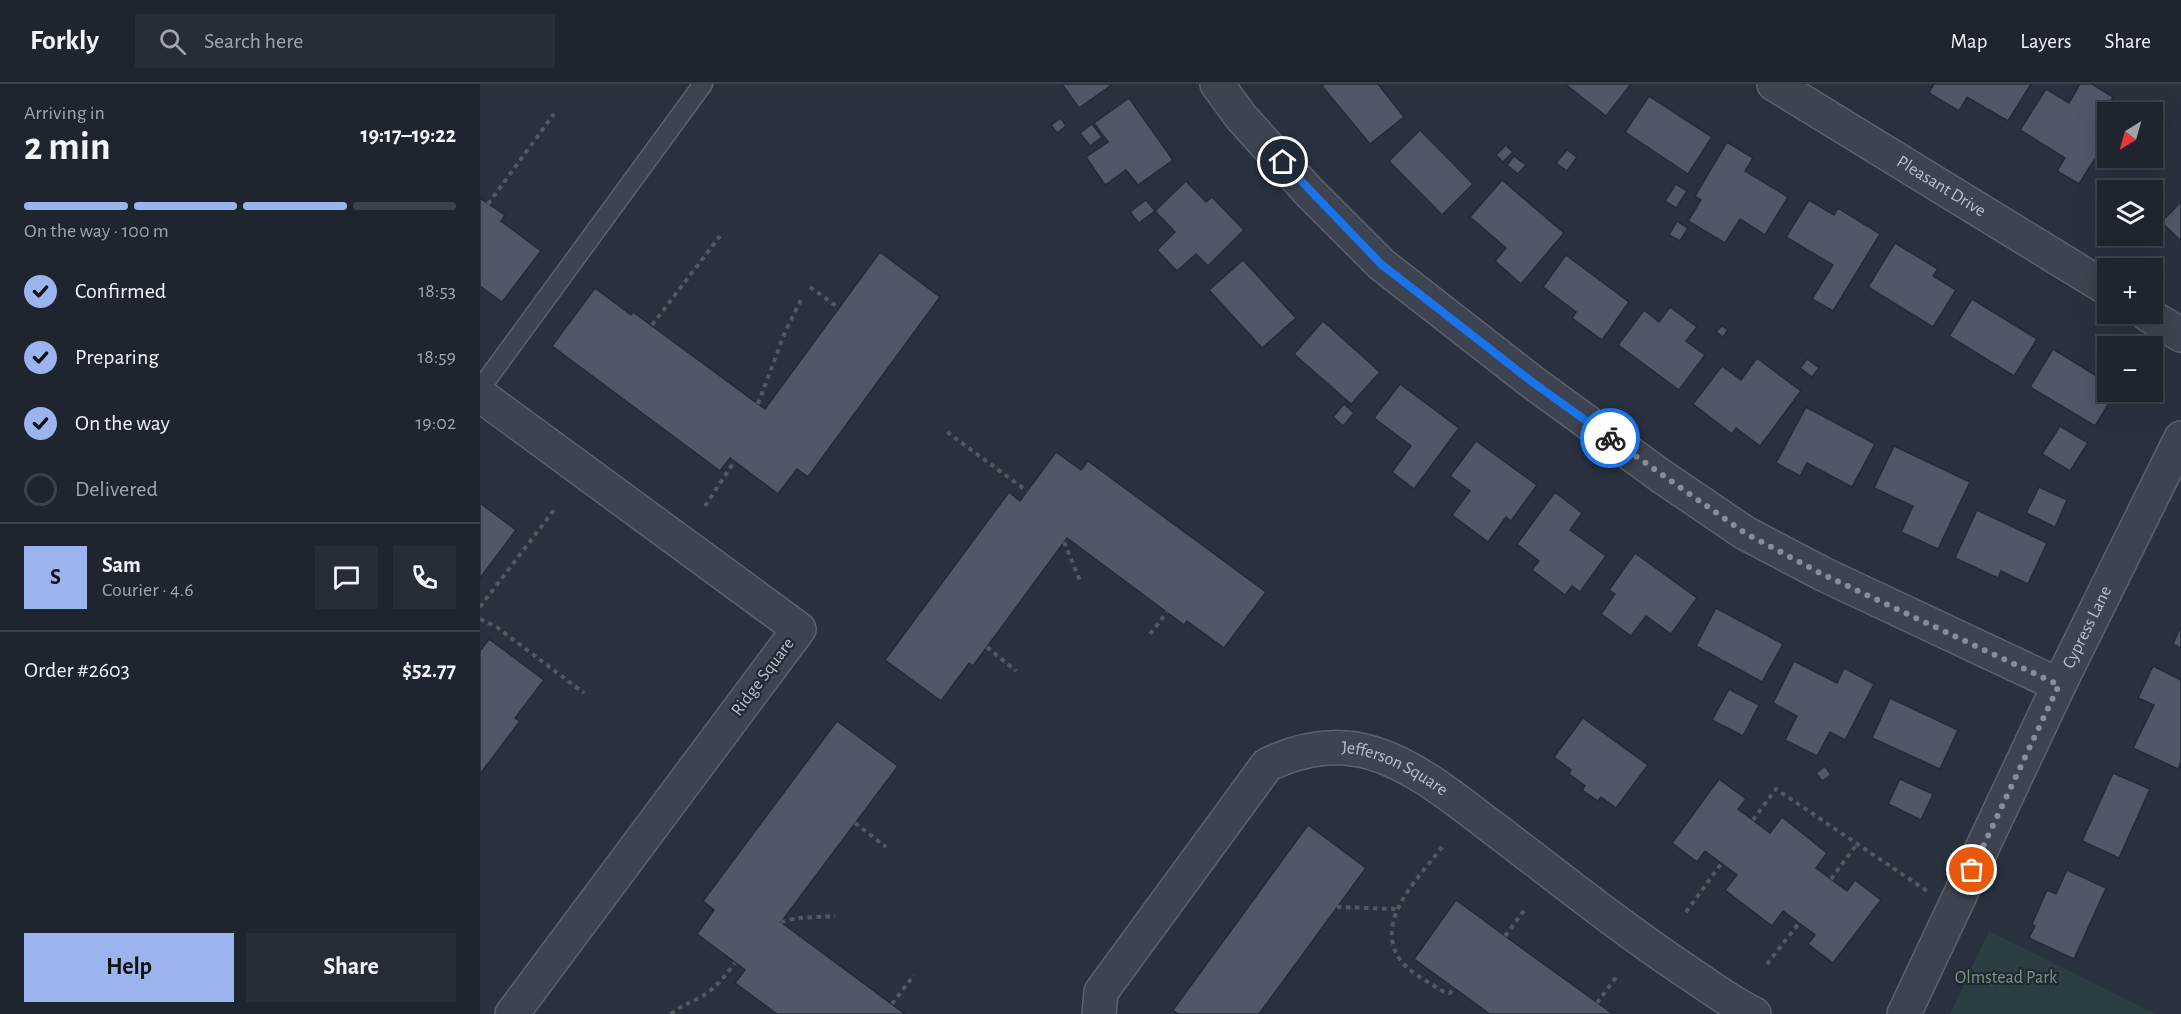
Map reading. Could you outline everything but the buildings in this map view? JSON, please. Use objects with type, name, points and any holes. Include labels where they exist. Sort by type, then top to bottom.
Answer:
[{"type":"street","points":[[1217,84],[1241,117],[1381,264],[1531,381],[1661,476],[1745,533],[1822,574],[2059,685]]},
{"type":"street","name":"Pleasant Drive","points":[[1774,84],[2097,282]]},
{"type":"street","points":[[2163,324],[2181,335]]},
{"type":"street","name":"Ridge Square","points":[[480,395],[800,629],[512,1014]]},
{"type":"street","name":"Cypress Lane","points":[[1904,1014],[2059,685],[2181,438]]},
{"type":"street","name":"Jefferson Square","points":[[1099,1014],[1101,992],[1267,765],[1288,755],[1310,749],[1331,747],[1372,753],[1391,760],[1441,789],[1652,948],[1754,1014]]},
{"type":"lane","points":[[480,389],[703,84]]},
{"type":"path","points":[[488,204],[554,114]]},
{"type":"path","points":[[651,325],[720,236]]},
{"type":"path","points":[[810,286],[839,308]]},
{"type":"path","points":[[758,404],[785,332],[802,298]]},
{"type":"path","points":[[947,432],[1027,491]]},
{"type":"path","points":[[705,506],[734,462]]},
{"type":"path","points":[[480,607],[554,510]]},
{"type":"path","points":[[1064,542],[1081,583]]},
{"type":"path","points":[[1150,634],[1167,612]]},
{"type":"path","points":[[480,619],[498,628],[585,693]]},
{"type":"path","points":[[987,647],[1016,671]]},
{"type":"path","points":[[1752,820],[1776,789],[1926,891]]},
{"type":"path","points":[[855,823],[886,847]]},
{"type":"path","points":[[1831,879],[1857,844]]},
{"type":"path","points":[[1442,847],[1396,909],[1391,926],[1393,942],[1399,958],[1409,968],[1444,992],[1450,993],[1454,988]]},
{"type":"path","points":[[1686,912],[1721,864]]},
{"type":"path","points":[[1337,907],[1396,909]]},
{"type":"path","points":[[1505,936],[1526,909]]},
{"type":"path","points":[[782,922],[797,918],[836,916]]},
{"type":"path","points":[[1767,964],[1799,922]]},
{"type":"path","points":[[671,1014],[677,1008],[700,998],[716,987],[735,963]]},
{"type":"path","points":[[892,1004],[914,975]]},
{"type":"path","points":[[1597,1003],[1617,976]]},
{"type":"green space","name":"Olmstead Park","points":[[1989,931],[2156,1014],[1950,1014]]},
{"type":"way so far","points":[[1610,438],[1745,533],[1822,574],[2059,685],[1972,870]]},
{"type":"route","points":[[1283,162],[1381,264],[1531,381],[1610,438]]}]
